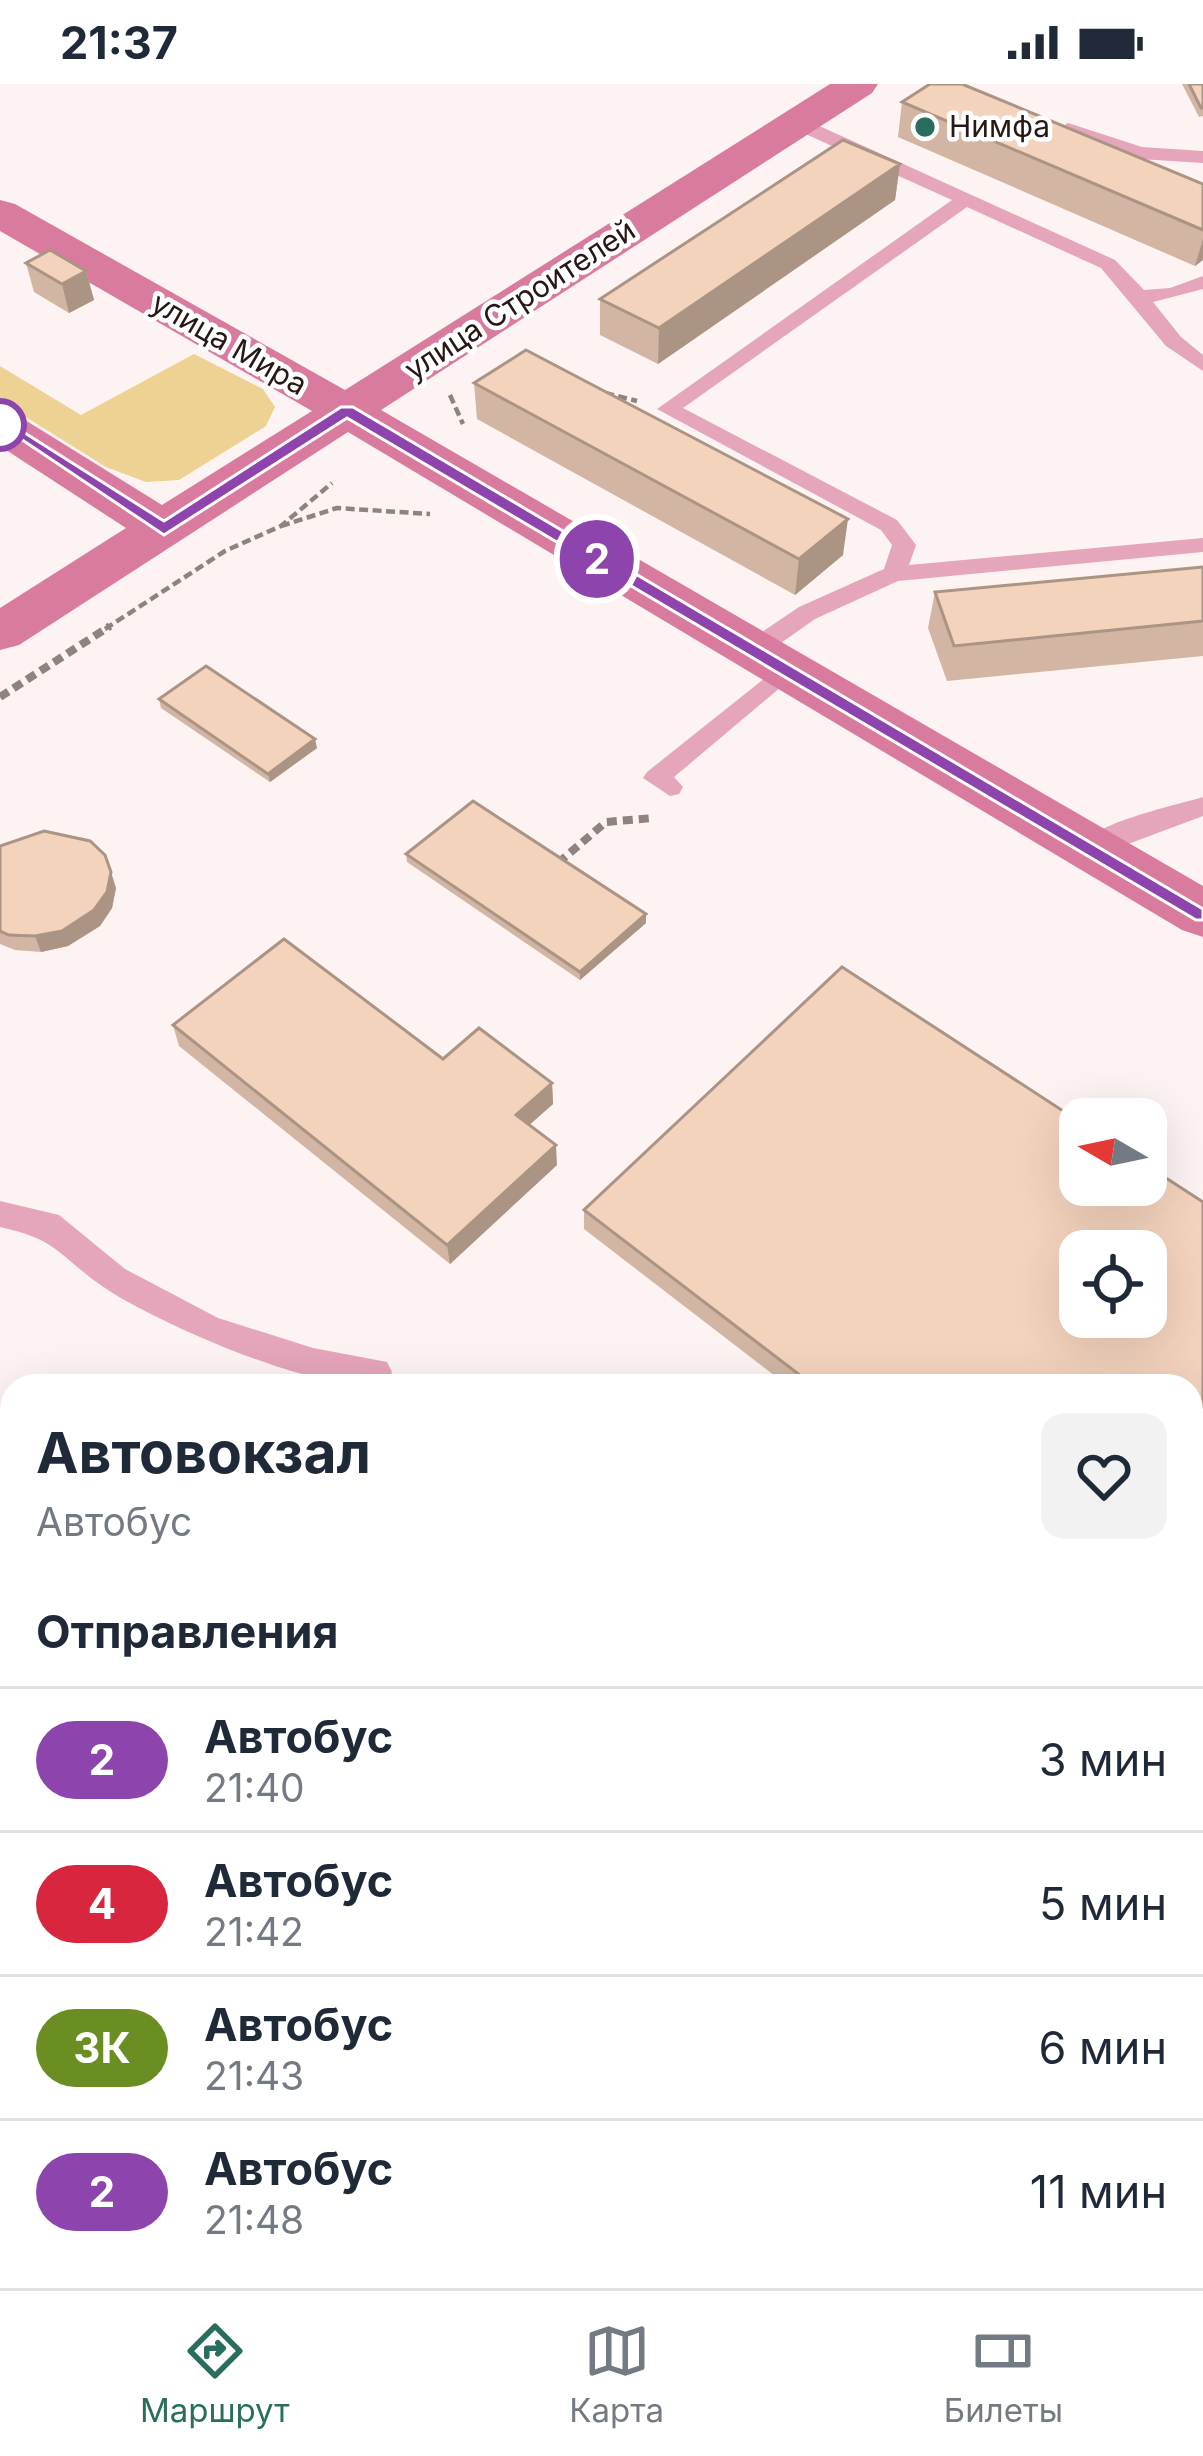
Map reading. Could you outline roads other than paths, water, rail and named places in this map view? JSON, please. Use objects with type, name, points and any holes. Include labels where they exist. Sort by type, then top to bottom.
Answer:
[{"type":"main road","name":"улица Строителей","points":[[0,632],[858,84]]},
{"type":"main road","name":"улица Мира","points":[[0,213],[347,411],[1203,914]]},
{"type":"main road","points":[[0,425],[164,529]]},
{"type":"lane","points":[[1042,118],[1140,153],[1203,157]]},
{"type":"lane","points":[[797,123],[1108,264],[1126,279],[1162,334],[1203,365]]},
{"type":"lane","points":[[894,574],[904,545],[889,525],[668,409],[965,199]]},
{"type":"lane","points":[[1138,297],[1174,294],[1203,282]]},
{"type":"lane","points":[[666,799],[656,778],[769,660],[807,613],[894,574],[1203,545]]},
{"type":"lane","points":[[1088,848],[1125,830],[1203,806]]},
{"type":"lane","points":[[0,1214],[47,1224],[114,1278],[208,1329],[313,1361],[376,1372]]},
{"type":"place","name":"Нимфа","points":[[925,127]]}]
